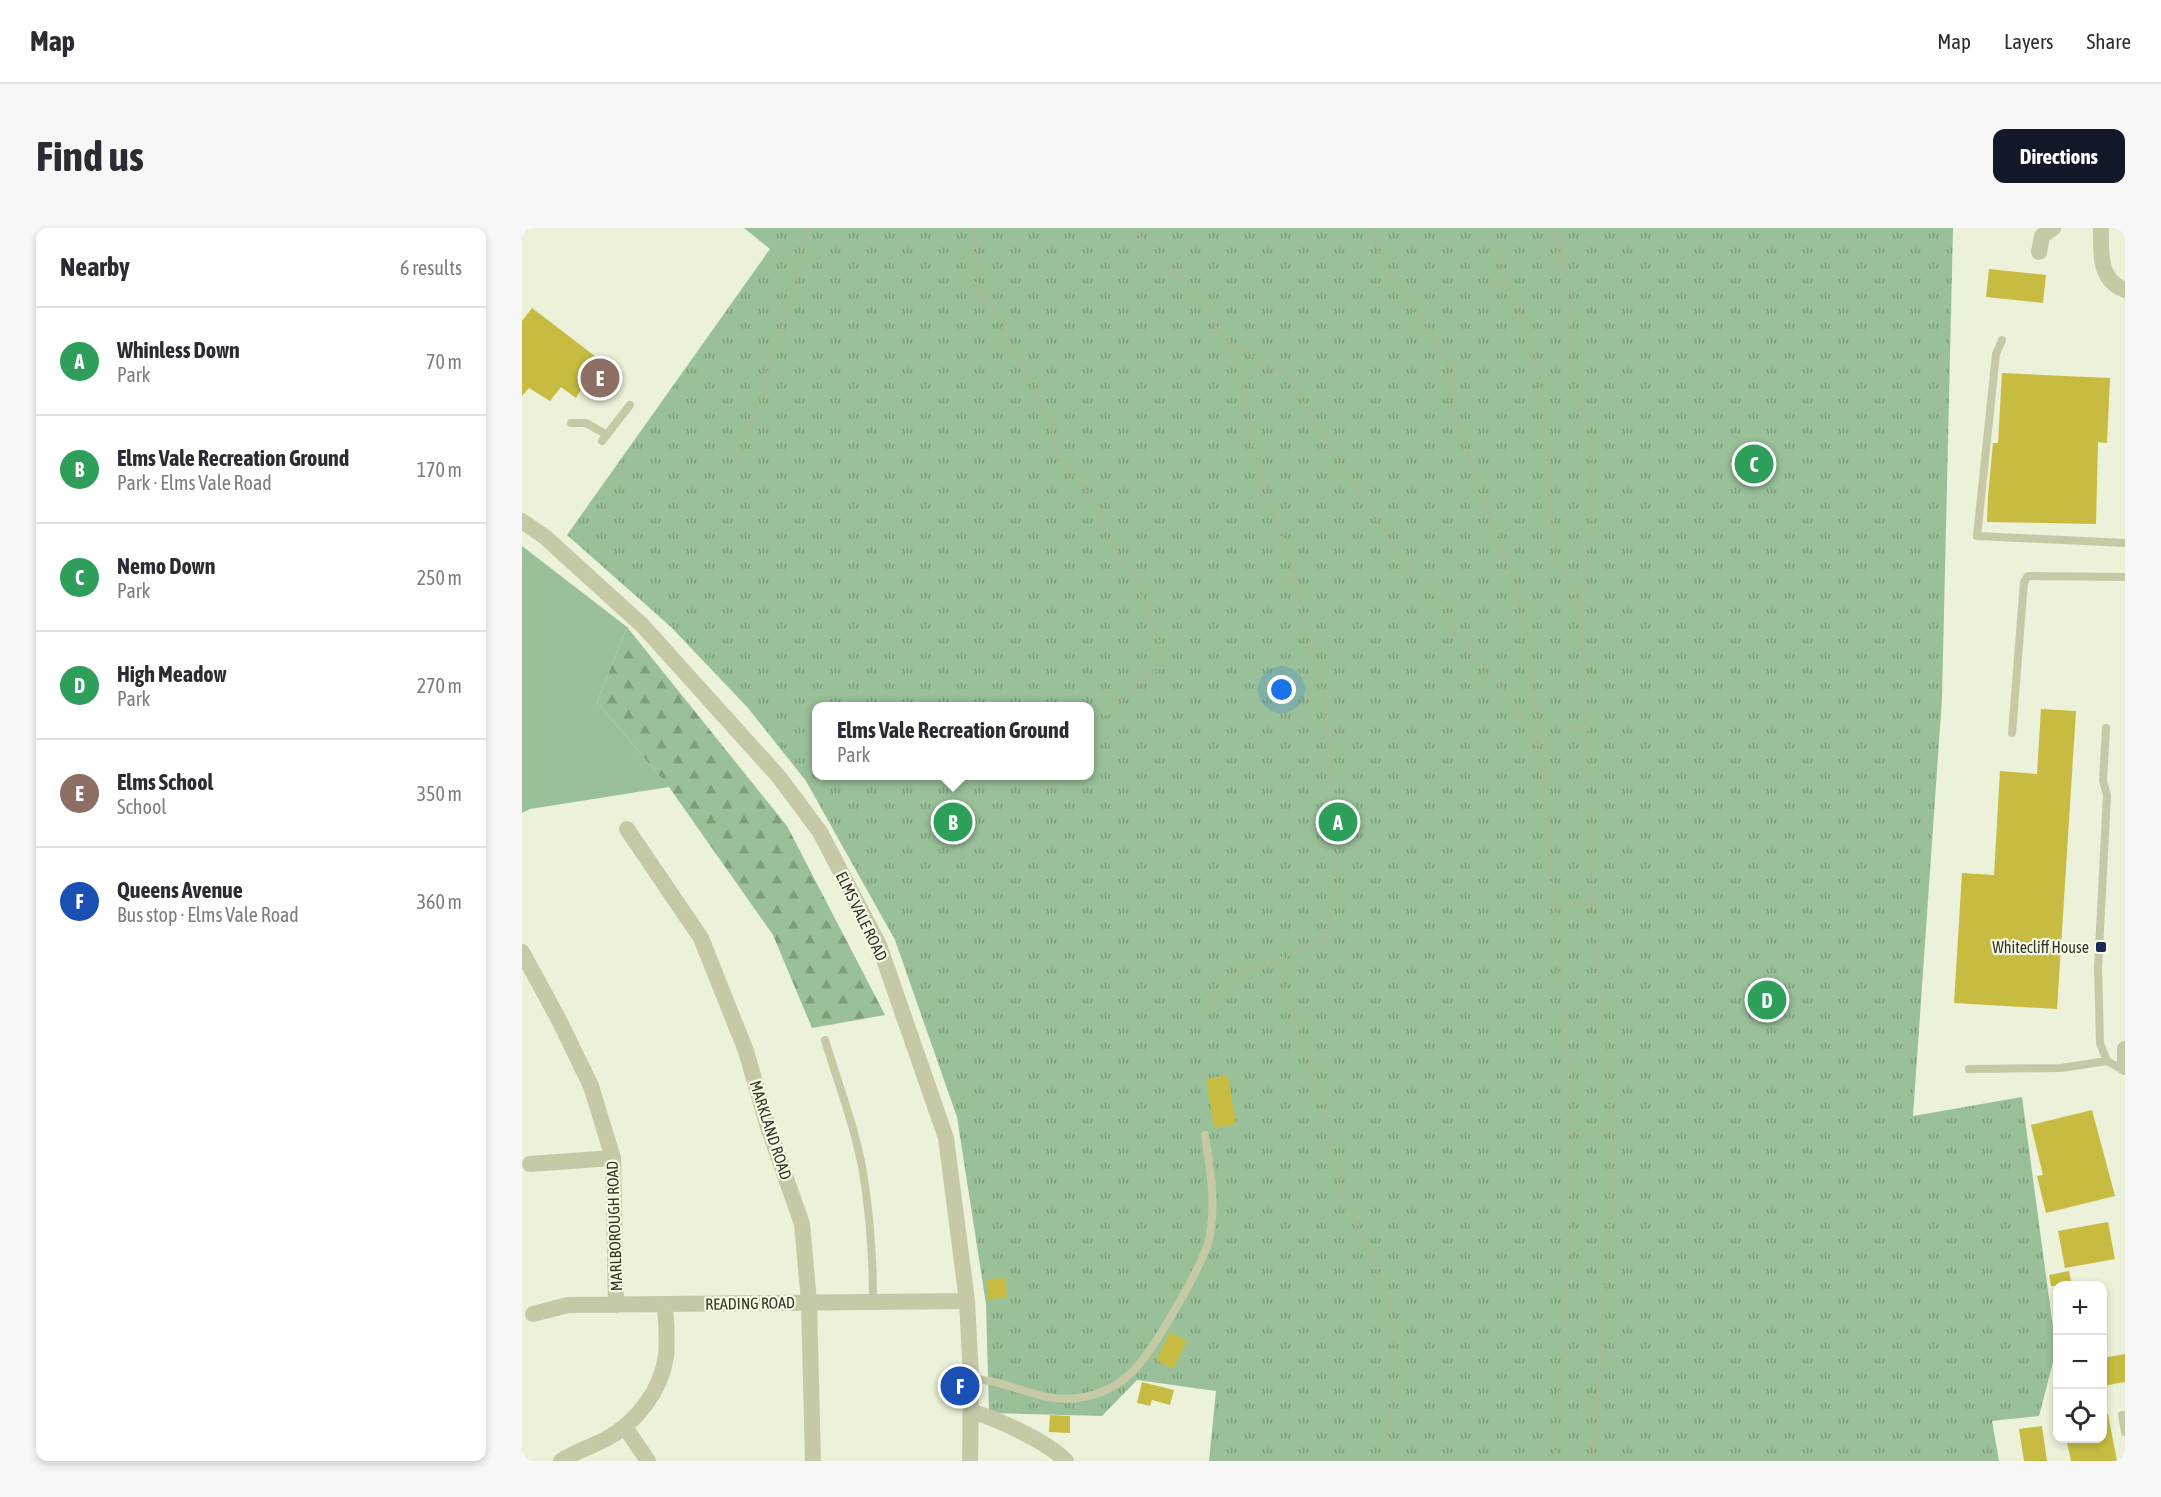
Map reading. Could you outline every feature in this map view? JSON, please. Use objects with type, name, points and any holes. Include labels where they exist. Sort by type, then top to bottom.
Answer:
[{"type":"street","points":[[2039,252],[2042,236],[2052,228]]},
{"type":"street","points":[[2102,228],[2101,256],[2106,277],[2118,288],[2125,290]]},
{"type":"street","name":"ELMS VALE ROAD","points":[[531,524],[643,626],[779,777],[820,832],[879,945],[946,1138],[967,1301],[971,1378],[970,1461]]},
{"type":"street","name":"MARKLAND ROAD","points":[[627,829],[701,938],[746,1051],[767,1124],[802,1224],[809,1302],[813,1461]]},
{"type":"street","name":"MARLBOROUGH ROAD","points":[[522,952],[591,1086],[613,1158],[616,1305]]},
{"type":"street","points":[[2125,1048],[2125,1067]]},
{"type":"street","points":[[530,1164],[613,1158]]},
{"type":"street","name":"READING ROAD","points":[[533,1314],[568,1305],[967,1301]]},
{"type":"street","points":[[561,1461],[576,1451],[605,1440],[626,1427],[649,1400],[663,1369],[666,1353],[665,1305]]},
{"type":"street","points":[[971,1412],[991,1418],[1026,1435],[1066,1461]]},
{"type":"street","points":[[626,1427],[648,1461]]},
{"type":"lane","points":[[2002,340],[1996,354],[1977,536],[2125,543]]},
{"type":"lane","points":[[571,423],[594,425],[604,438],[630,405]]},
{"type":"lane","points":[[2012,733],[2024,582],[2028,576],[2125,578]]},
{"type":"lane","points":[[2106,728],[2103,782],[2107,795],[2098,968],[2100,1043],[2107,1061]]},
{"type":"lane","points":[[825,1040],[863,1171],[873,1262],[873,1301]]},
{"type":"lane","points":[[1969,1069],[2061,1068],[2107,1061],[2125,1071]]},
{"type":"lane","points":[[971,1378],[1000,1383],[1048,1397],[1071,1399],[1104,1390],[1131,1374],[1144,1360],[1175,1308],[1203,1256],[1210,1237],[1214,1203],[1205,1135]]},
{"type":"lane","points":[[2125,1414],[2122,1415],[2125,1432]]},
{"type":"path","points":[[739,459],[784,323],[807,228]]},
{"type":"path","points":[[975,228],[976,292],[994,307],[1006,337],[1050,423],[1058,458],[1092,497],[1109,537],[1137,587],[1157,631],[1165,664],[1126,694],[1094,724]]},
{"type":"path","points":[[1132,228],[1164,266],[1204,296],[1211,321],[1227,340],[1263,363],[1289,375],[1313,422],[1396,550],[1426,589],[1445,604],[1449,631],[1468,646],[1479,666],[1503,688],[1540,749]]},
{"type":"path","points":[[1370,228],[1384,264],[1450,365],[1450,403],[1522,606],[1540,749],[1571,1100],[1568,1266],[1555,1461]]},
{"type":"path","points":[[1487,228],[1509,282],[1539,369],[1555,559],[1581,608]]},
{"type":"path","points":[[1549,228],[1566,272]]},
{"type":"path","points":[[1556,228],[1566,272],[1570,324],[1568,353],[1591,439],[1592,516],[1581,608],[1593,905],[1612,1129],[1609,1241],[1593,1461]]},
{"type":"path","points":[[1491,290],[1509,282]]},
{"type":"path","points":[[1205,1018],[1229,979],[1326,939],[1337,881],[1338,815],[1321,677],[1306,631],[1297,586],[1261,480],[1241,381],[1227,340]]},
{"type":"path","points":[[1562,727],[1587,723]]},
{"type":"path","points":[[1051,787],[1055,780]]},
{"type":"path","points":[[1554,906],[1593,905]]},
{"type":"path","points":[[1277,960],[1318,1087],[1344,1194],[1390,1301],[1396,1362],[1386,1461]]},
{"type":"path","points":[[1570,1134],[1612,1129]]},
{"type":"green space","points":[[744,228],[1953,228],[1942,698],[1913,1116],[2022,1097],[2053,1328],[2053,1362],[2039,1416],[1992,1421],[1999,1461],[1209,1461],[1216,1391],[1137,1380],[1102,1416],[989,1413],[986,1304],[957,1117],[895,940],[806,781],[748,708],[671,627],[567,535],[770,249]]},
{"type":"green space","points":[[522,546],[627,627],[597,702],[669,787],[530,809],[522,813]]},
{"type":"green space","points":[[627,627],[787,826],[885,1015],[812,1028],[773,935],[669,787],[597,702]]},
{"type":"building","points":[[1989,269],[2046,275],[2043,303],[1986,297]]},
{"type":"building","points":[[532,308],[604,363],[620,372],[602,393],[585,383],[576,398],[561,387],[550,401],[529,388],[522,396],[522,321]]},
{"type":"building","points":[[2002,373],[2110,378],[2107,443],[2098,442],[2096,524],[1987,522],[1993,443],[1998,443]]},
{"type":"building","points":[[2041,709],[2076,711],[2057,1009],[1954,1003],[1962,873],[1994,875],[2000,771],[2037,774]]},
{"type":"building","points":[[1228,1075],[1236,1124],[1214,1128],[1206,1079]]},
{"type":"building","points":[[2092,1110],[2115,1196],[2046,1213],[2037,1176],[2043,1175],[2031,1125]]},
{"type":"building","points":[[2108,1222],[2115,1259],[2065,1268],[2058,1231]]},
{"type":"building","points":[[2069,1271],[2071,1281],[2053,1281],[2053,1286],[2051,1286],[2049,1275]]},
{"type":"building","points":[[1006,1278],[1007,1298],[988,1299],[986,1279]]},
{"type":"building","points":[[1170,1332],[1187,1341],[1173,1369],[1156,1360]]},
{"type":"building","points":[[2125,1354],[2125,1382],[2107,1385],[2107,1357]]},
{"type":"building","points":[[1142,1382],[1174,1390],[1170,1405],[1152,1400],[1150,1406],[1137,1403]]},
{"type":"building","points":[[2108,1414],[2117,1461],[2071,1461],[2067,1443],[2107,1443]]},
{"type":"building","points":[[1050,1415],[1070,1416],[1070,1433],[1049,1432]]},
{"type":"building","points":[[2042,1426],[2047,1461],[2024,1461],[2019,1429]]},
{"type":"place","name":"Elms School","points":[[600,378]]},
{"type":"place","name":"Nemo Down","points":[[1754,464]]},
{"type":"place","name":"Elms Vale Recreation Ground","points":[[953,822]]},
{"type":"place","name":"Whinless Down","points":[[1338,822]]},
{"type":"place","name":"Whitecliff House","points":[[2101,947]]},
{"type":"place","name":"High Meadow","points":[[1767,1000]]},
{"type":"place","name":"Queens Avenue","points":[[960,1386]]}]
